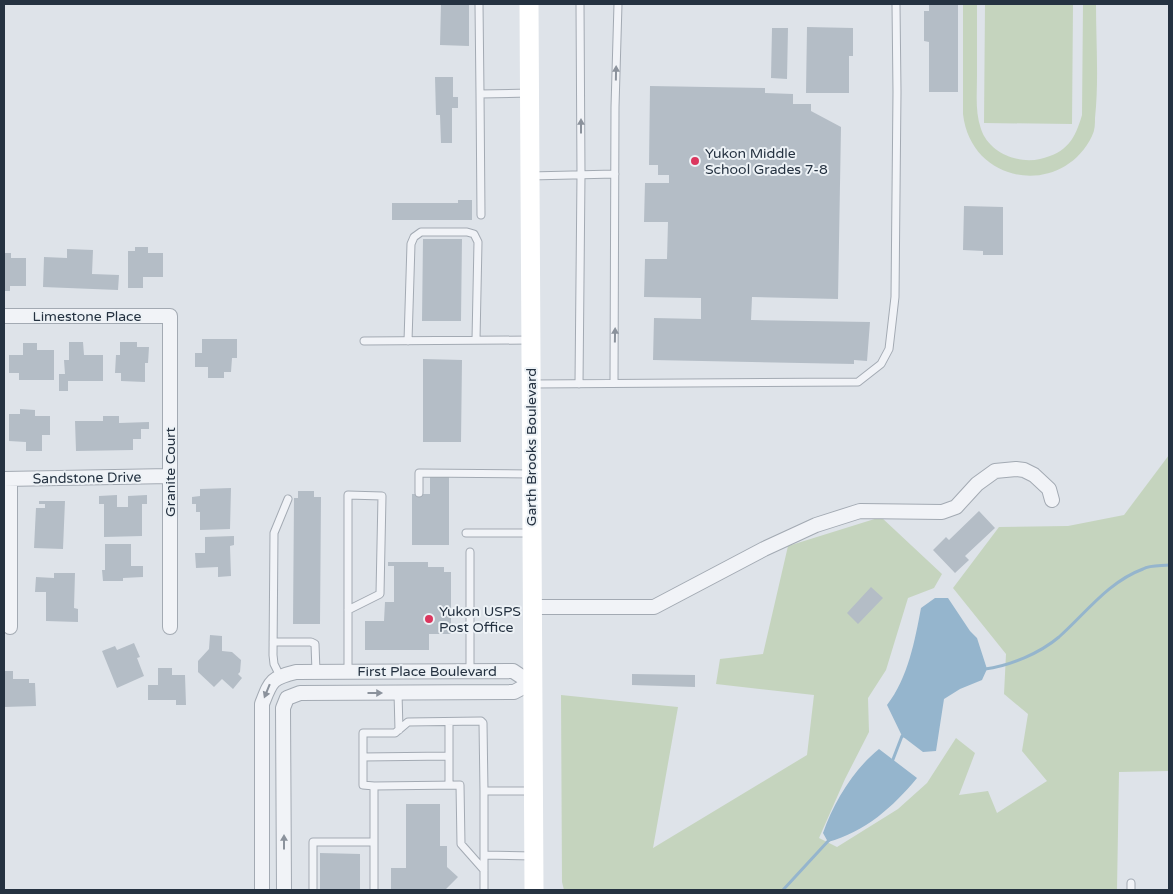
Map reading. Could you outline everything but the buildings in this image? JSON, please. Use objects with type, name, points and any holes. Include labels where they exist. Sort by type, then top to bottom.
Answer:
[{"type":"street","name":"Garth Brooks Boulevard","points":[[529,4],[534,890]]},
{"type":"street","name":"Limestone Place","points":[[4,316],[170,316]]},
{"type":"street","name":"Granite Court","points":[[170,316],[170,627]]},
{"type":"street","points":[[531,607],[654,607],[764,549],[816,525],[860,511],[942,512],[956,507],[977,484],[994,471],[1024,470],[1034,475],[1049,489],[1052,500]]},
{"type":"street","name":"Sandstone Drive","points":[[7,479],[170,476]]},
{"type":"street","points":[[7,479],[10,627]]},
{"type":"street","points":[[469,692],[470,671]]},
{"type":"street","name":"First Place Boulevard","points":[[280,676],[296,672],[513,671],[532,683]]},
{"type":"street","points":[[348,672],[348,693]]},
{"type":"street","points":[[262,890],[262,704],[271,682],[280,676]]},
{"type":"street","name":"First Place Boulevard","points":[[284,890],[284,708],[287,698],[300,693],[514,692],[532,683]]},
{"type":"street","points":[[262,862],[284,862]]},
{"type":"lane","points":[[479,4],[481,216]]},
{"type":"lane","points":[[579,384],[580,4]]},
{"type":"lane","points":[[614,384],[618,4]]},
{"type":"lane","points":[[530,384],[858,382],[881,364],[889,349],[895,297],[896,4]]},
{"type":"lane","points":[[480,94],[529,93]]},
{"type":"lane","points":[[530,176],[615,174]]},
{"type":"lane","points":[[408,341],[411,244],[414,237],[421,232],[467,232],[474,234],[478,242],[476,340]]},
{"type":"lane","points":[[364,341],[530,340]]},
{"type":"lane","points":[[418,493],[418,474],[531,474]]},
{"type":"lane","points":[[348,610],[380,594],[382,496],[348,495],[348,610],[348,672]]},
{"type":"lane","points":[[280,676],[274,664],[273,642],[274,533],[288,499]]},
{"type":"lane","points":[[466,533],[531,533]]},
{"type":"lane","points":[[470,552],[470,671]]},
{"type":"lane","points":[[273,642],[311,642],[315,644],[316,672]]},
{"type":"lane","points":[[398,693],[398,730]]},
{"type":"lane","points":[[484,870],[461,844],[461,786],[363,785],[363,733],[395,733],[408,722],[482,722],[484,791],[484,855],[484,870],[484,890]]},
{"type":"lane","points":[[449,722],[449,785]]},
{"type":"lane","points":[[363,757],[449,756]]},
{"type":"lane","points":[[374,786],[374,890]]},
{"type":"lane","points":[[484,791],[533,791]]},
{"type":"lane","points":[[313,890],[313,842],[374,842]]},
{"type":"lane","points":[[484,855],[533,856]]},
{"type":"green space","points":[[963,4],[977,4],[977,103],[981,129],[990,145],[1005,155],[1023,160],[1031,160],[1057,153],[1068,144],[1076,131],[1082,115],[1083,4],[1096,4],[1097,75],[1094,129],[1092,136],[1078,156],[1060,169],[1040,175],[1019,175],[999,169],[982,156],[970,138],[963,114]]},
{"type":"green space","points":[[985,4],[1073,4],[1072,124],[984,123]]},
{"type":"green space","points":[[1169,455],[1169,771],[1119,772],[1117,890],[564,890],[562,882],[561,695],[678,707],[653,848],[807,755],[814,695],[716,684],[720,659],[763,654],[788,546],[881,517],[942,574],[934,588],[908,598],[886,670],[868,698],[869,732],[845,779],[819,838],[837,847],[898,809],[927,783],[956,738],[975,753],[959,795],[988,791],[997,813],[1047,781],[1022,751],[1028,714],[1004,694],[1006,654],[953,588],[999,527],[1068,526],[1124,515]]},
{"type":"water","points":[[935,598],[948,598],[970,631],[977,638],[987,669],[982,680],[960,689],[944,699],[936,751],[923,752],[902,736],[887,705],[905,671],[913,646],[921,608]]},
{"type":"water","points":[[879,749],[917,778],[898,799],[866,825],[841,838],[828,842],[823,833],[845,787]]},
{"type":"waterway","points":[[985,669],[1014,662],[1051,643],[1108,590],[1130,575],[1149,567],[1169,565]]},
{"type":"waterway","points":[[892,762],[902,736],[905,736]]},
{"type":"waterway","points":[[783,890],[830,839]]},
{"type":"place","name":"Yukon Middle School Grades 7-8","points":[[695,161]]},
{"type":"place","name":"Yukon USPS Post Office","points":[[429,619]]}]
